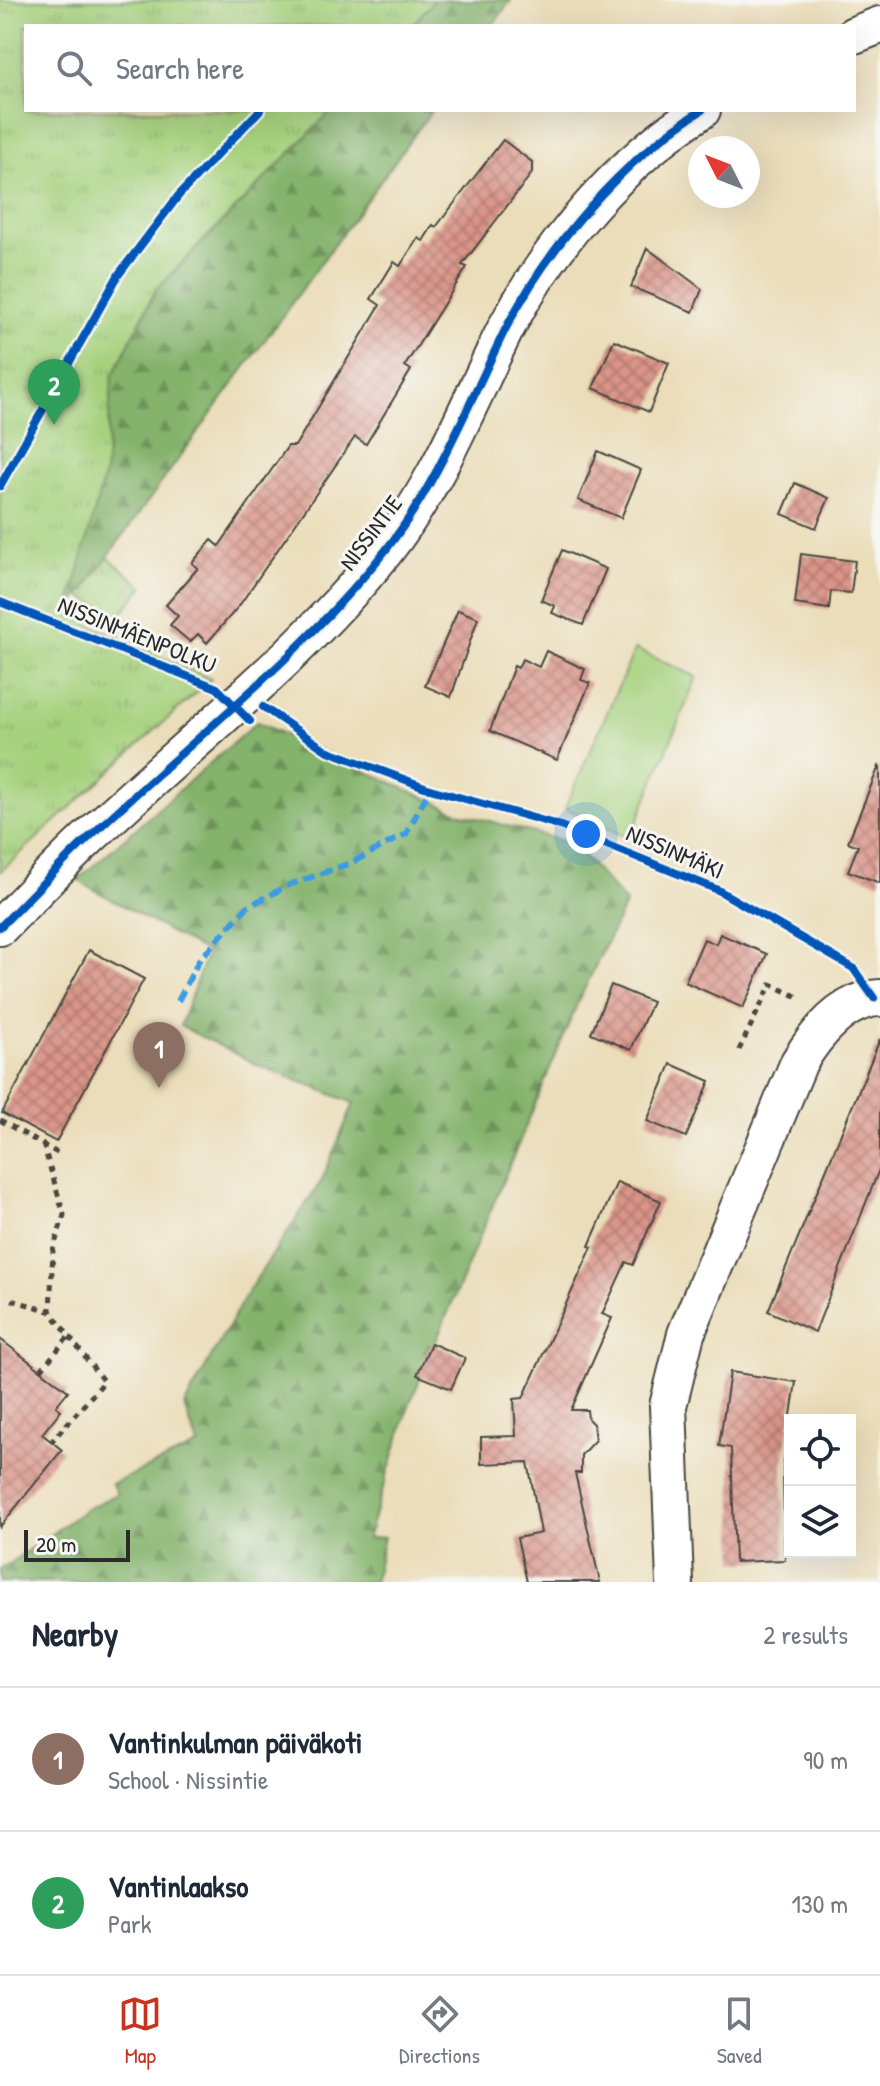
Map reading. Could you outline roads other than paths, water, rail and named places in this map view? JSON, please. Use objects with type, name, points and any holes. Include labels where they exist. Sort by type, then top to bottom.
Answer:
[{"type":"street","points":[[856,34],[880,25]]},
{"type":"street","name":"NISSINTIE","points":[[0,927],[81,845],[323,625],[385,551],[417,505],[455,437],[507,326],[559,245],[616,179],[669,131],[699,112]]},
{"type":"street","points":[[675,1582],[668,1406],[686,1334],[799,1062],[813,1038],[848,1008],[880,998]]},
{"type":"place","name":"Vantinlaakso","points":[[54,425]]},
{"type":"place","name":"Vantinkulman päiväkoti","points":[[159,1088]]}]
